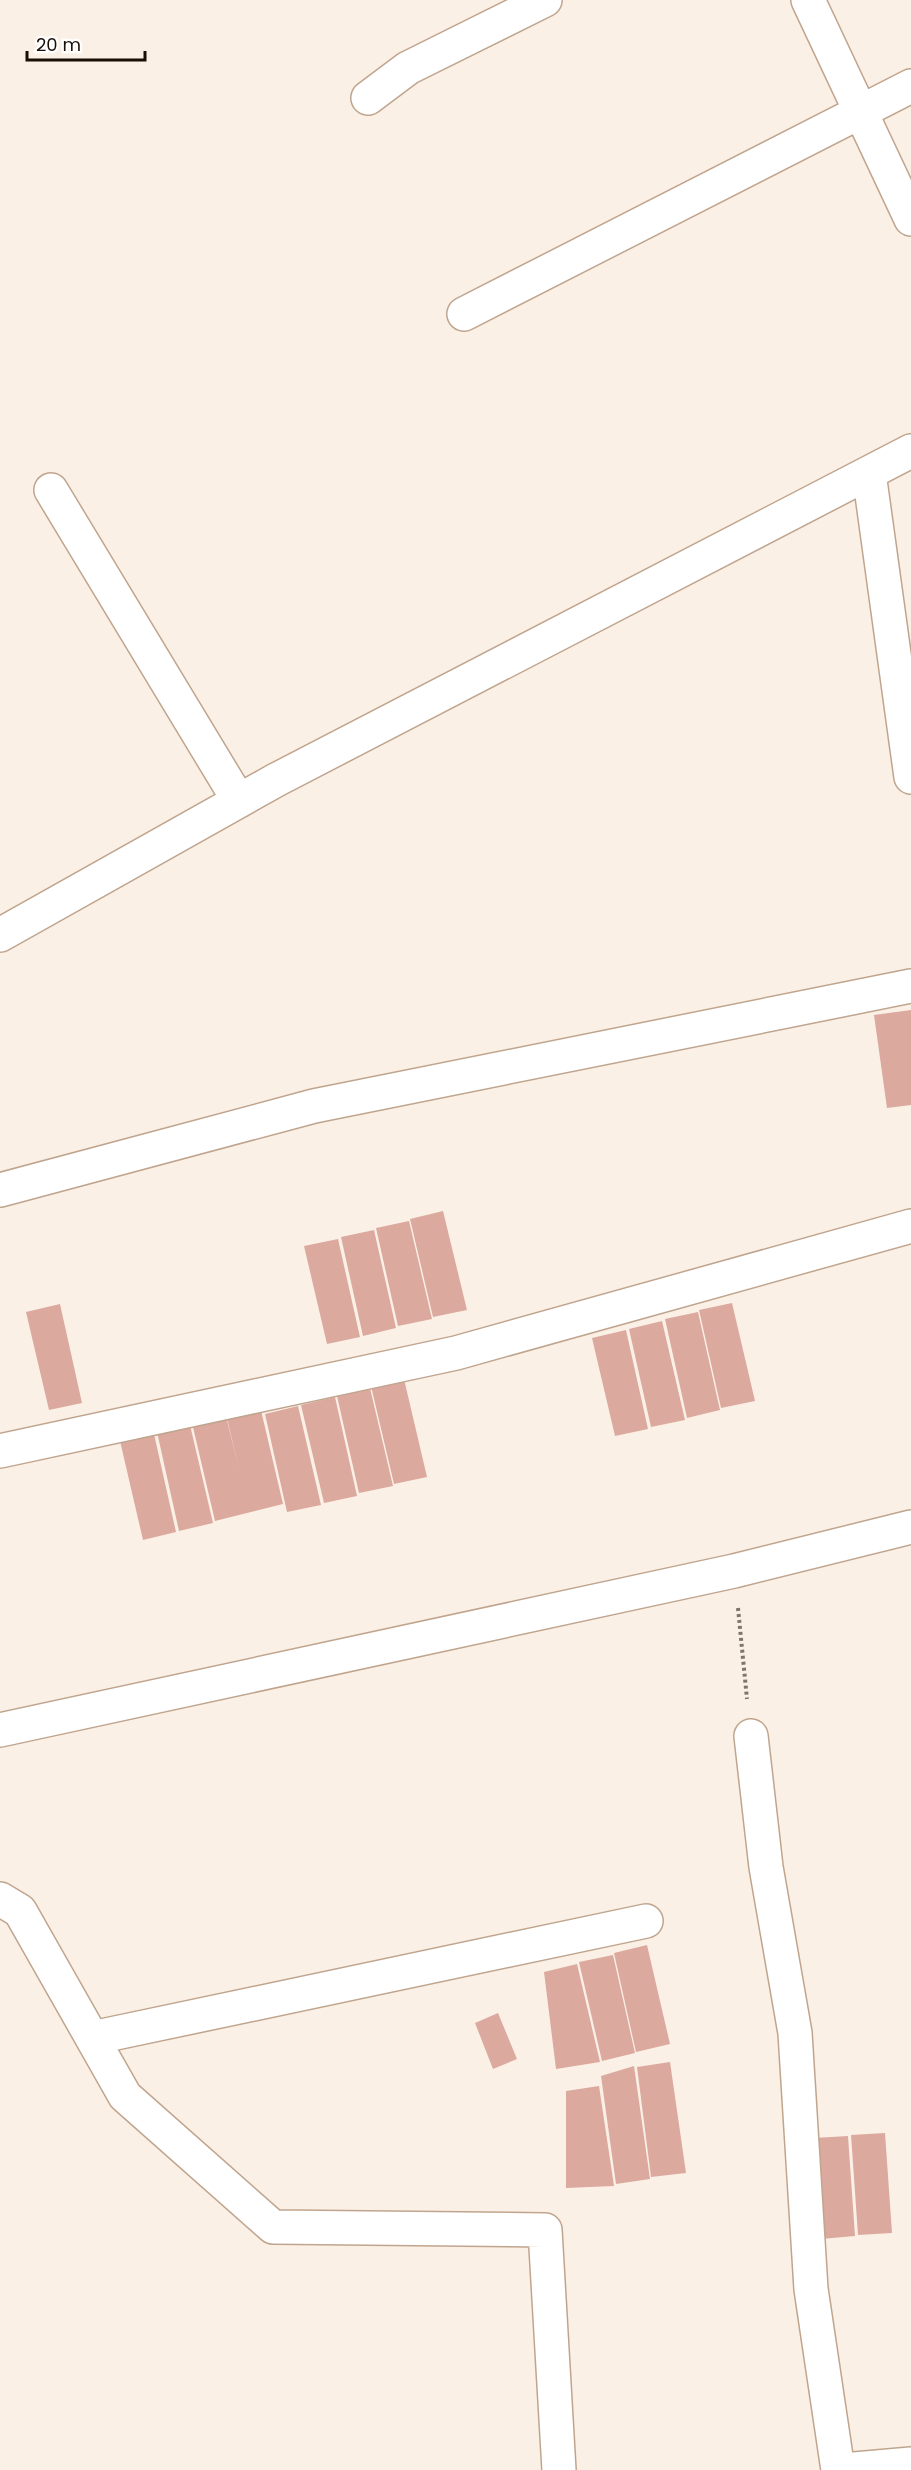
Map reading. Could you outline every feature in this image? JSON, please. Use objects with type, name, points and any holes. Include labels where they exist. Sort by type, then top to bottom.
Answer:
[{"type":"street","points":[[368,98],[408,68],[545,0]]},
{"type":"street","points":[[808,0],[911,219]]},
{"type":"street","points":[[464,314],[911,86]]},
{"type":"street","points":[[0,935],[239,801],[911,451]]},
{"type":"street","points":[[869,472],[911,777]]},
{"type":"street","points":[[51,490],[239,801]]},
{"type":"street","points":[[0,1190],[314,1106],[911,986]]},
{"type":"street","points":[[0,1451],[456,1353],[911,1226]]},
{"type":"street","points":[[0,1730],[734,1571],[911,1527]]},
{"type":"street","points":[[751,1736],[766,1867],[795,2033],[811,2289],[838,2470]]},
{"type":"street","points":[[0,1899],[20,1911],[125,2096],[273,2227],[545,2230],[559,2470]]},
{"type":"street","points":[[92,2038],[646,1922]]},
{"type":"street","points":[[843,2470],[911,2464]]},
{"type":"path","points":[[734,1571],[751,1736]]},
{"type":"building","points":[[911,1010],[911,1105],[887,1108],[874,1015]]},
{"type":"building","points":[[443,1211],[467,1310],[433,1317],[410,1219]]},
{"type":"building","points":[[409,1221],[432,1319],[398,1326],[376,1228]]},
{"type":"building","points":[[374,1230],[396,1328],[363,1336],[341,1237]]},
{"type":"building","points":[[338,1239],[360,1337],[327,1344],[304,1246]]},
{"type":"building","points":[[732,1303],[755,1401],[721,1408],[699,1310]]},
{"type":"building","points":[[60,1304],[82,1403],[49,1410],[26,1312]]},
{"type":"building","points":[[698,1312],[720,1410],[687,1418],[665,1319]]},
{"type":"building","points":[[662,1321],[685,1420],[651,1427],[629,1329]]},
{"type":"building","points":[[626,1330],[648,1429],[615,1436],[592,1338]]},
{"type":"building","points":[[404,1379],[427,1477],[394,1484],[371,1386]]},
{"type":"building","points":[[370,1388],[393,1486],[359,1493],[337,1396]]},
{"type":"building","points":[[335,1397],[357,1496],[324,1503],[301,1405]]},
{"type":"building","points":[[260,1406],[283,1504],[215,1521],[192,1423],[226,1416],[239,1469],[226,1414]]},
{"type":"building","points":[[298,1406],[321,1505],[287,1512],[265,1414]]},
{"type":"building","points":[[190,1425],[213,1523],[179,1531],[157,1432]]},
{"type":"building","points":[[154,1434],[176,1532],[143,1540],[120,1441]]},
{"type":"building","points":[[647,1945],[670,2044],[636,2052],[614,1953]]},
{"type":"building","points":[[613,1955],[635,2053],[602,2061],[579,1962]]},
{"type":"building","points":[[577,1964],[600,2062],[556,2069],[544,1972]]},
{"type":"building","points":[[498,2013],[517,2059],[493,2069],[475,2023]]},
{"type":"building","points":[[670,2062],[686,2173],[651,2177],[637,2067]]},
{"type":"building","points":[[634,2066],[650,2179],[616,2184],[601,2076]]},
{"type":"building","points":[[599,2086],[614,2186],[566,2188],[566,2091]]},
{"type":"building","points":[[885,2133],[892,2233],[858,2235],[851,2135]]},
{"type":"building","points":[[848,2136],[855,2236],[821,2239],[814,2138]]}]
